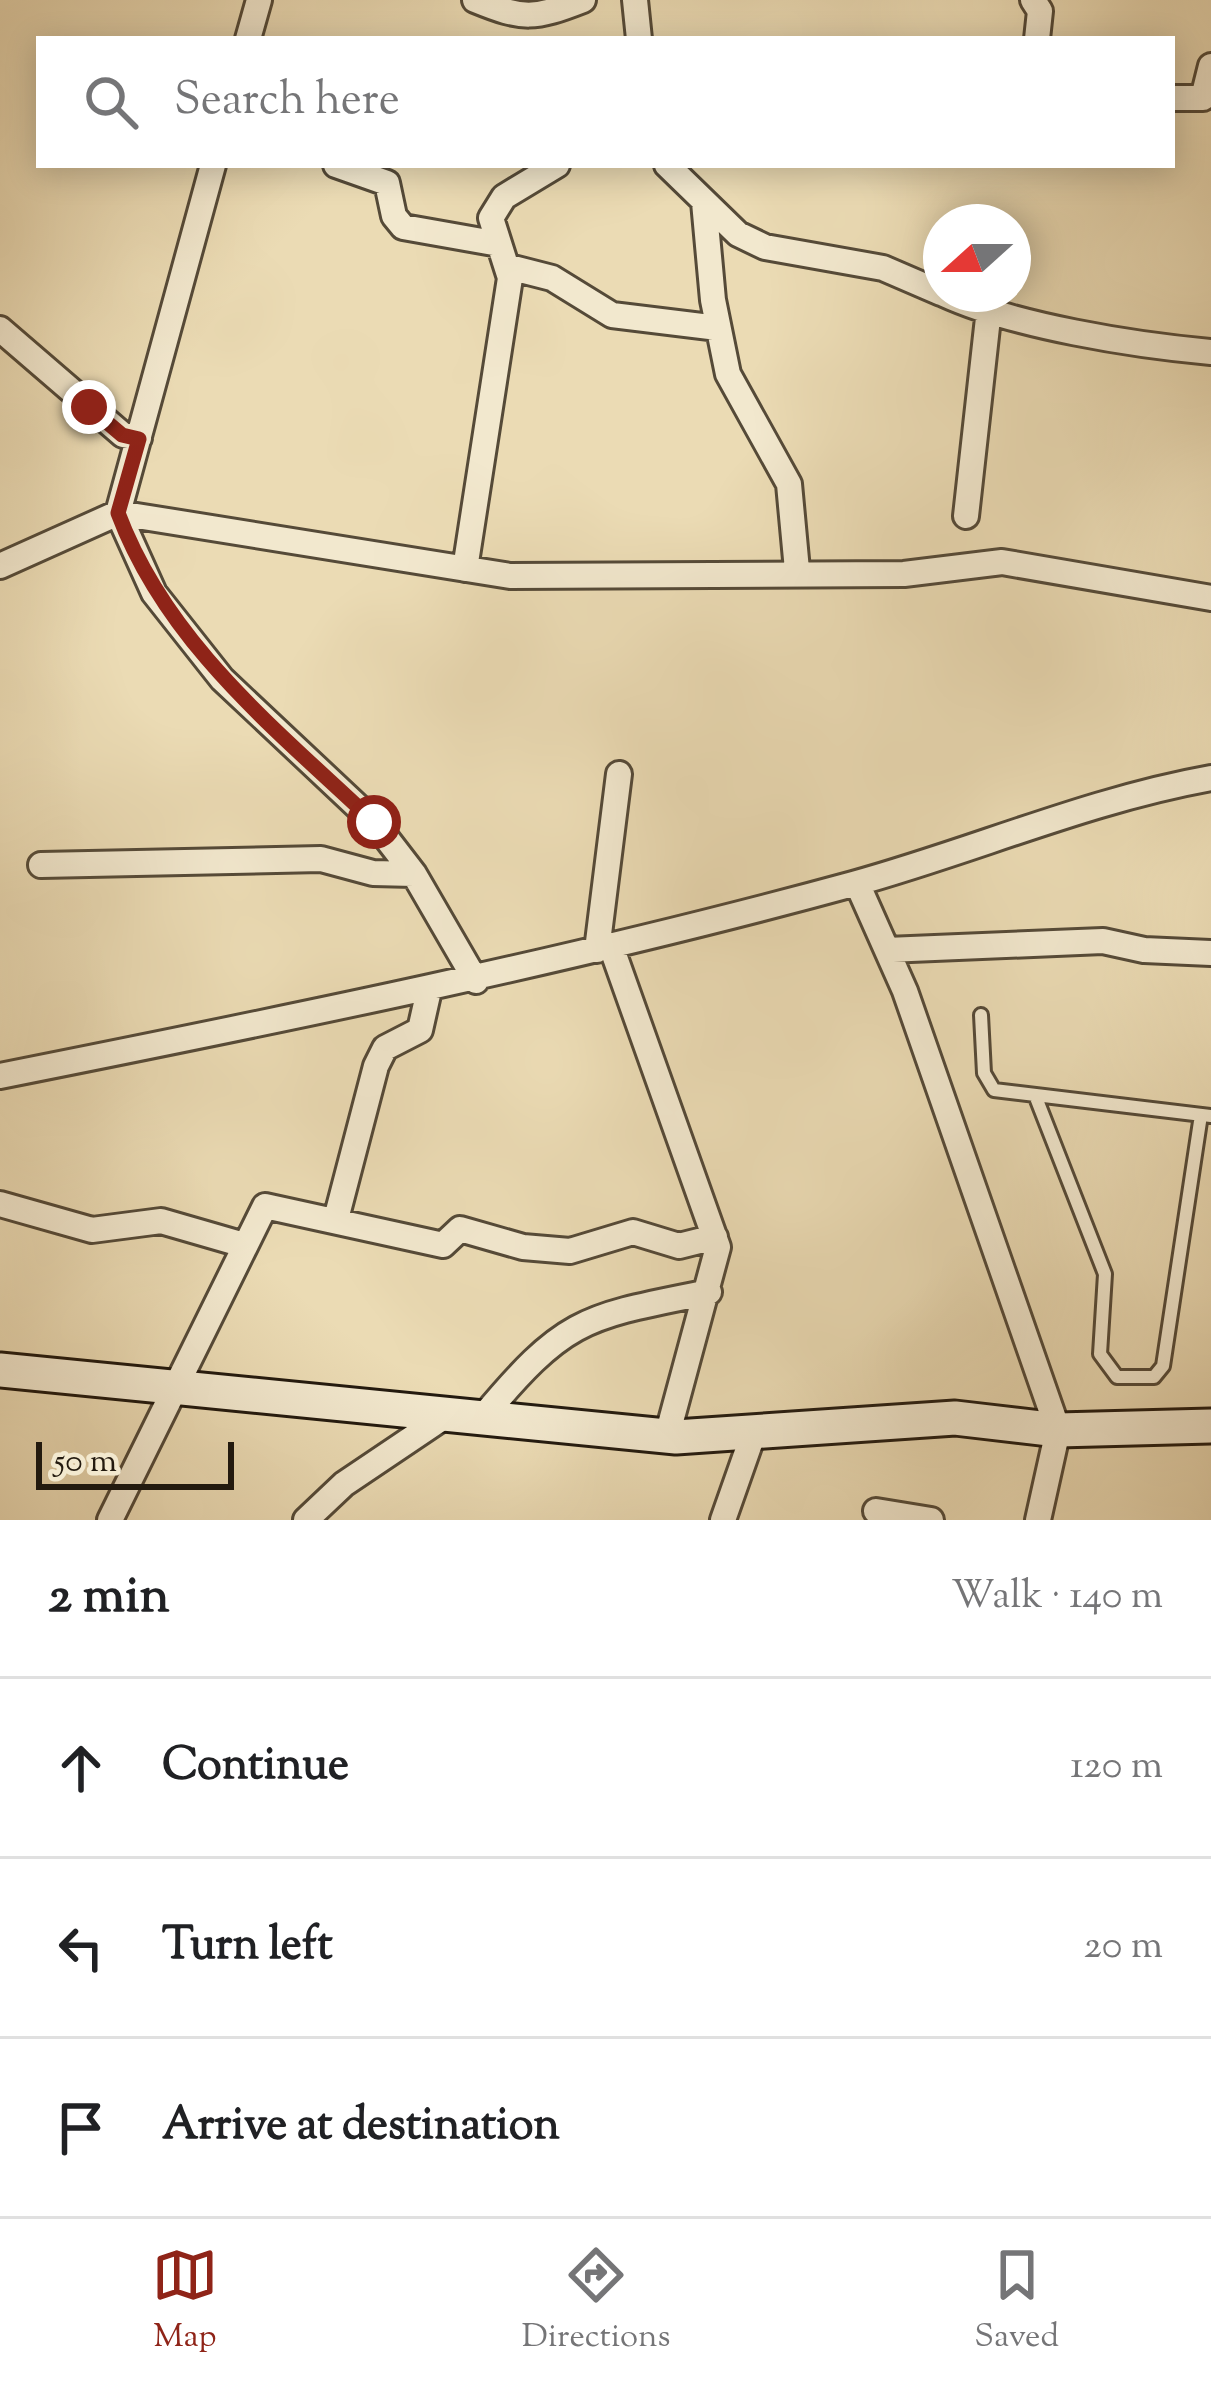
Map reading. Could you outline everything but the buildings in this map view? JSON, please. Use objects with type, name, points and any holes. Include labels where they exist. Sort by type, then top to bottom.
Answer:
[{"type":"main road","points":[[2,1376],[174,1387],[667,1436],[955,1418],[1058,1430],[1211,1426]]},
{"type":"street","points":[[249,36],[259,0]]},
{"type":"street","points":[[475,0],[514,16],[536,18],[583,0]]},
{"type":"street","points":[[635,0],[639,36]]},
{"type":"street","points":[[1033,0],[1040,11],[1037,36]]},
{"type":"street","points":[[1175,98],[1203,98],[1211,66]]},
{"type":"street","points":[[212,168],[118,513],[154,593],[222,680],[374,822],[415,874],[476,981]]},
{"type":"street","points":[[344,168],[387,183],[394,216],[403,226],[504,256],[613,315],[718,328]]},
{"type":"street","points":[[465,569],[507,312],[504,256],[491,218],[495,206],[552,168]]},
{"type":"street","points":[[670,168],[738,233],[787,255],[883,268],[923,285]]},
{"type":"street","points":[[704,202],[718,328],[734,391],[789,484],[797,570]]},
{"type":"street","points":[[966,515],[989,312]]},
{"type":"street","points":[[1003,312],[1161,347],[1211,352]]},
{"type":"street","points":[[0,328],[10,346],[122,435],[139,439]]},
{"type":"street","points":[[0,566],[118,513],[510,576],[797,570],[904,574],[1002,562],[1211,598]]},
{"type":"street","points":[[619,774],[604,948],[715,1238],[718,1259],[667,1436]]},
{"type":"street","points":[[0,1076],[476,981],[857,883],[1150,789],[1211,778]]},
{"type":"street","points":[[41,865],[321,859],[374,872],[415,874]]},
{"type":"street","points":[[857,883],[887,950],[1058,1430],[1038,1520]]},
{"type":"street","points":[[887,950],[1102,941],[1144,950],[1211,952]]},
{"type":"street","points":[[336,1219],[376,1066],[392,1043],[420,1030],[429,990]]},
{"type":"street","points":[[0,1204],[92,1230],[161,1221],[244,1245]]},
{"type":"street","points":[[110,1520],[265,1207],[442,1245],[460,1229],[523,1247],[570,1251],[634,1232],[679,1246],[715,1238]]},
{"type":"street","points":[[482,1418],[544,1350],[582,1321],[709,1292]]},
{"type":"street","points":[[306,1520],[344,1484],[448,1414]]},
{"type":"street","points":[[723,1520],[754,1432]]},
{"type":"street","points":[[876,1511],[932,1520]]},
{"type":"lane","points":[[981,1015],[987,1083],[994,1090],[1035,1095],[1206,1116],[1163,1366],[1154,1377],[1117,1377],[1102,1364],[1105,1274],[1035,1095]]},
{"type":"route","points":[[89,407],[122,435],[139,439],[118,513],[154,593],[222,680],[374,822]]}]
